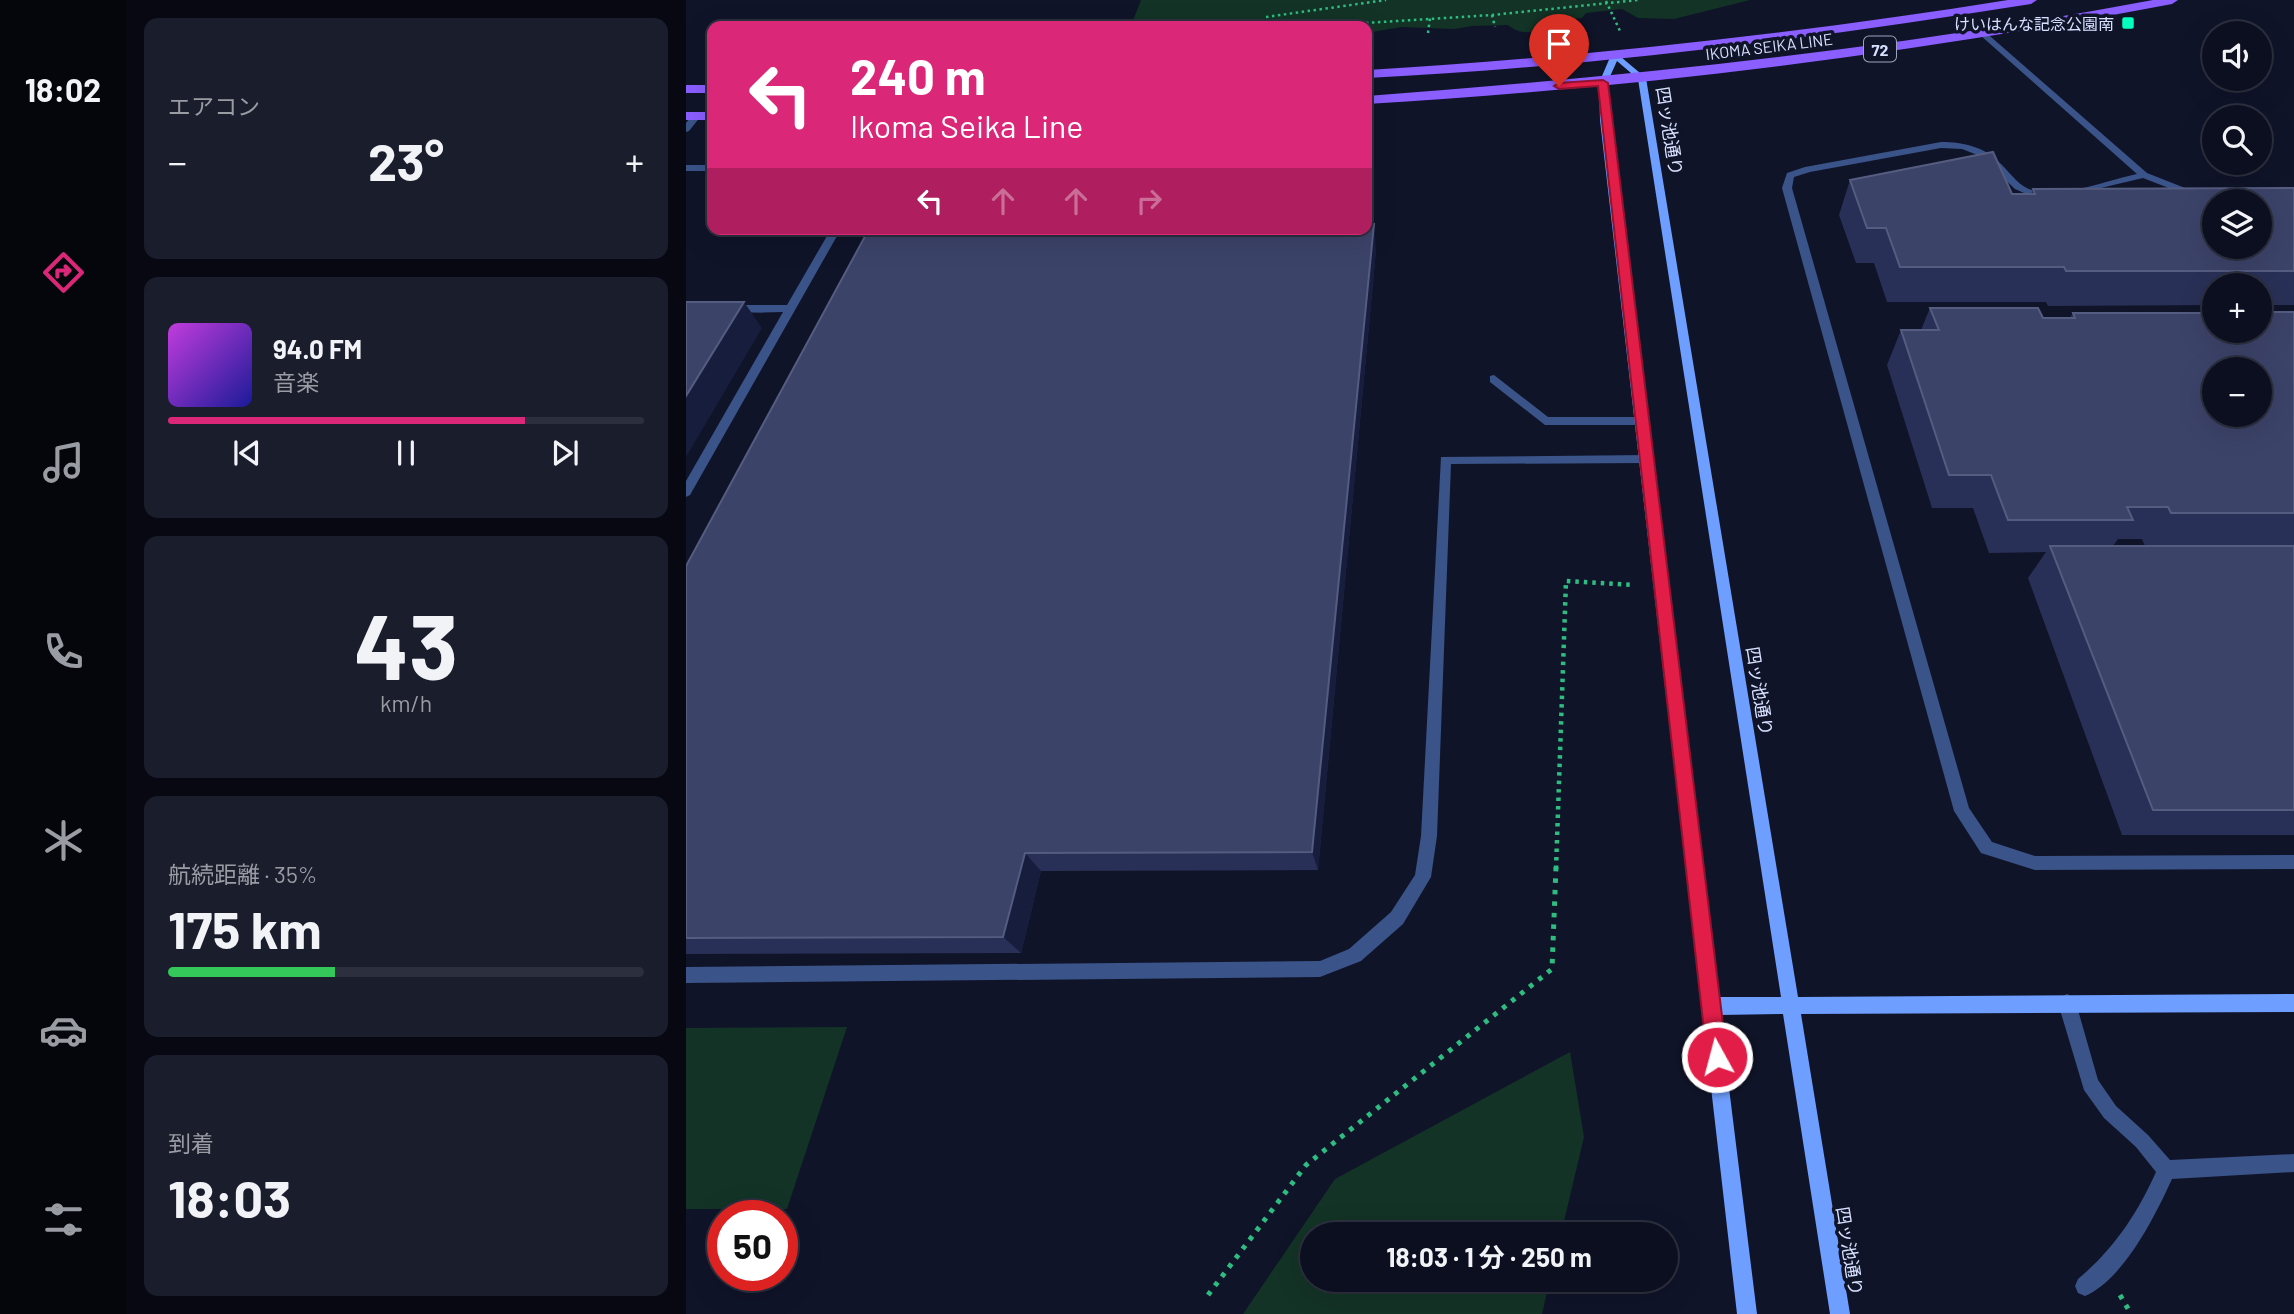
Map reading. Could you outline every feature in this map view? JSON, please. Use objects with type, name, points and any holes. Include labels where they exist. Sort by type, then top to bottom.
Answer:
[{"type":"main road","name":"IKOMA SEIKA LINE","points":[[1372,74],[1615,55],[1947,14],[2031,0]]},
{"type":"main road","name":"IKOMA SEIKA LINE","points":[[1372,100],[1603,83],[1866,51],[2172,0]]},
{"type":"main road","name":"四ッ池通り","points":[[1615,55],[1642,78],[1840,1314]]},
{"type":"main road","points":[[1615,55],[1603,83],[1747,1314]]},
{"type":"main road","points":[[686,89],[707,89]]},
{"type":"main road","points":[[1711,1006],[2294,1003]]},
{"type":"lane","points":[[1983,33],[2144,174],[2202,197]]},
{"type":"lane","points":[[686,129],[691,116]]},
{"type":"lane","points":[[2144,174],[2055,194],[2034,195],[2019,188],[1985,155],[1963,146],[1941,145],[1808,169],[1790,175],[1787,188],[1962,811],[1987,848],[2035,863],[2294,862]]},
{"type":"lane","points":[[686,169],[707,168]]},
{"type":"lane","points":[[686,492],[833,235]]},
{"type":"lane","points":[[712,309],[791,308]]},
{"type":"lane","points":[[1494,379],[1545,421],[1642,421]]},
{"type":"lane","points":[[686,975],[1320,969],[1355,955],[1396,918],[1423,877],[1429,836],[1445,460],[1647,459]]},
{"type":"lane","points":[[2067,1003],[2091,1084],[2110,1112],[2142,1141],[2166,1170]]},
{"type":"lane","points":[[2166,1170],[2294,1163]]},
{"type":"lane","points":[[2085,1286],[2117,1259],[2145,1216],[2166,1170]]},
{"type":"path","points":[[1266,17],[1386,0]]},
{"type":"path","points":[[1370,21],[1492,15],[1606,1],[1638,0]]},
{"type":"path","points":[[1606,1],[1620,31]]},
{"type":"path","points":[[1492,15],[1495,27]]},
{"type":"path","points":[[1428,33],[1430,18]]},
{"type":"path","points":[[1208,1295],[1306,1165],[1552,969],[1566,581],[1662,586]]},
{"type":"green space","points":[[1141,0],[1750,0],[1674,19],[1638,18],[1622,9],[1586,13],[1582,18],[1560,21],[1528,32],[1508,25],[1454,29],[1401,27],[1372,32],[1372,21],[1133,21]]},
{"type":"green space","points":[[847,1027],[790,1200],[707,1200],[707,1209],[686,1209],[686,1028]]},
{"type":"green space","points":[[1570,1052],[1584,1137],[1564,1222],[1306,1222],[1335,1179]]},
{"type":"green space","points":[[1300,1230],[1300,1292],[1547,1292],[1542,1314],[1243,1314]]},
{"type":"building","points":[[1993,152],[2012,194],[2035,194],[2033,189],[2294,188],[2294,271],[2066,271],[2064,267],[1900,267],[1886,228],[1867,228],[1850,180]]},
{"type":"building","points":[[1374,224],[1312,852],[1025,853],[1003,937],[686,938],[686,566],[866,235],[1372,235]]},
{"type":"building","points":[[686,302],[744,302],[686,396]]},
{"type":"building","points":[[1930,308],[2038,308],[2043,318],[2075,318],[2073,313],[2202,313],[2202,343],[2272,343],[2272,312],[2294,312],[2294,513],[2171,513],[2168,507],[2127,507],[2133,520],[2008,520],[1991,475],[1949,475],[1901,330],[1939,330]]},
{"type":"building","points":[[2050,546],[2294,546],[2294,810],[2153,810]]},
{"type":"place","name":"けいはんな記念公園南","points":[[2128,23]]},
{"type":"route","points":[[1559,86],[1603,83],[1605,120],[1717,1057]]}]
